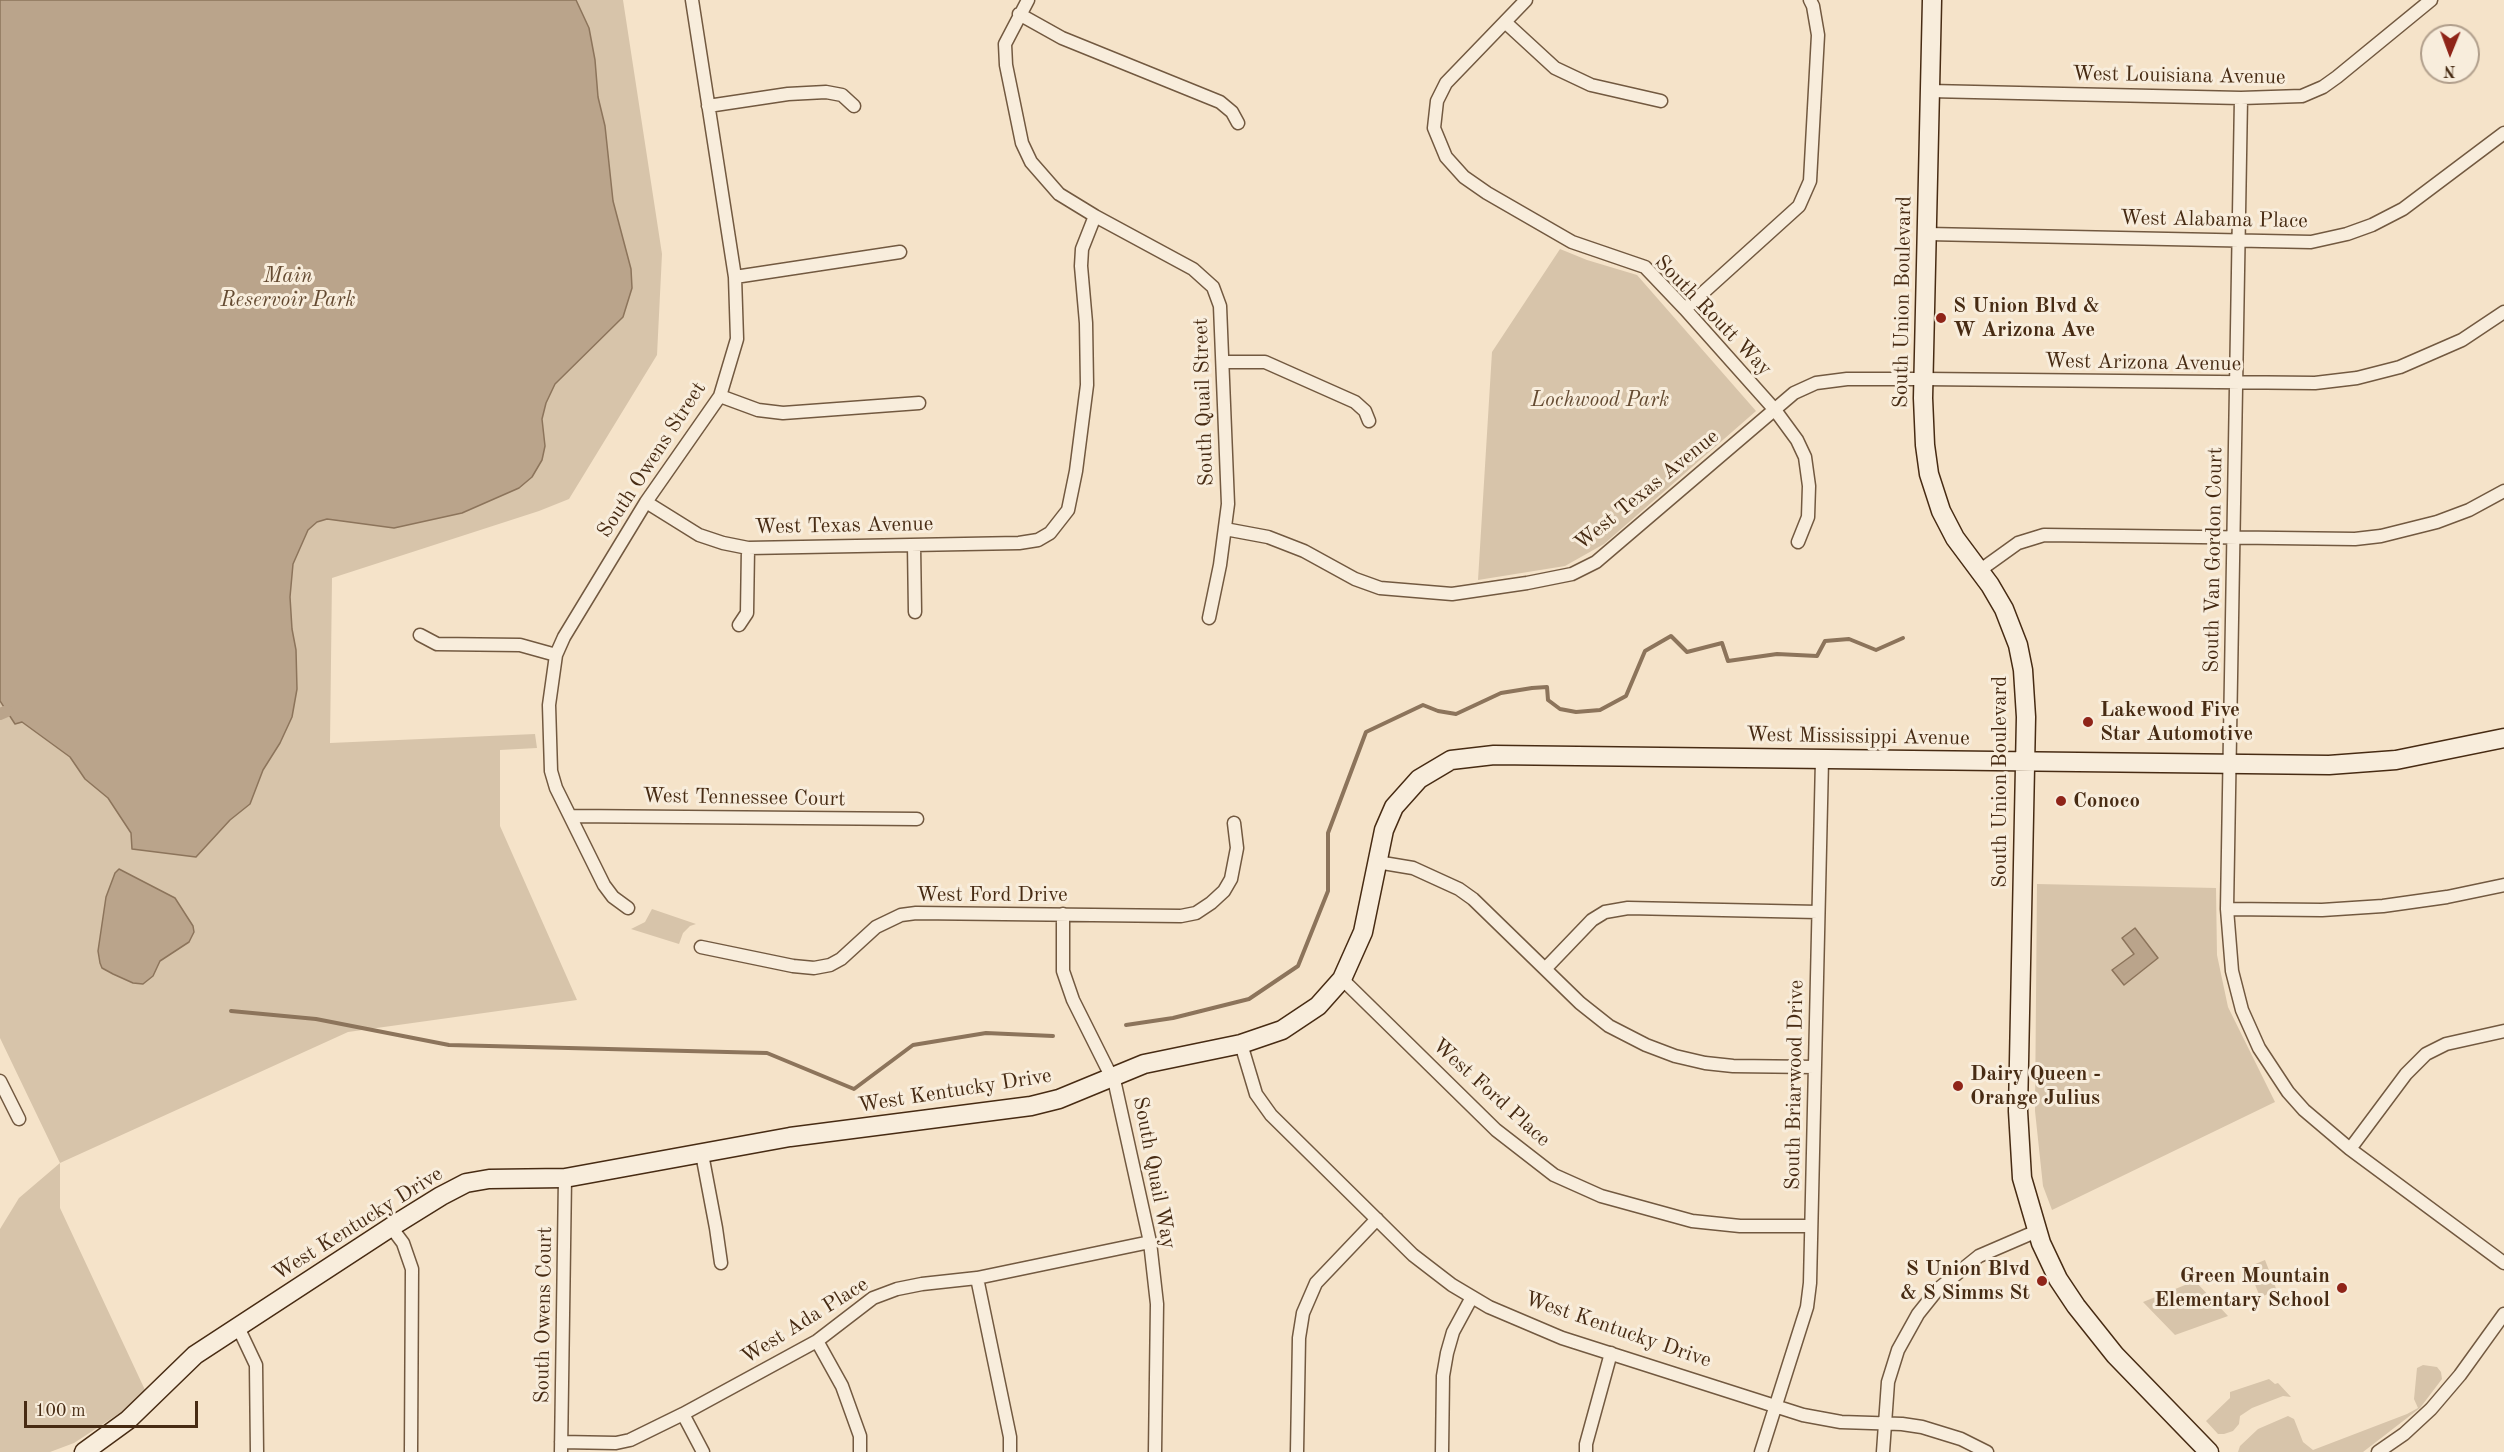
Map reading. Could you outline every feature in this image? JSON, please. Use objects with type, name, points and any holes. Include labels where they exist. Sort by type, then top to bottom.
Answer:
[{"type":"street","name":"South Owens Street","points":[[628,908],[613,897],[604,885],[556,788],[551,771],[549,705],[556,655],[564,637],[646,502],[720,396],[737,339],[735,277],[692,0]]},
{"type":"street","name":"South Quail Street","points":[[1028,0],[1005,44],[1006,65],[1022,143],[1031,162],[1059,194],[1193,269],[1213,287],[1220,306],[1228,504],[1220,565],[1209,618]]},
{"type":"street","name":"South Routt Way","points":[[1526,0],[1446,83],[1437,101],[1434,128],[1446,157],[1464,177],[1487,193],[1572,242],[1645,267],[1685,309],[1775,410],[1797,440],[1806,466],[1808,517],[1798,542]]},
{"type":"street","points":[[1685,309],[1799,206],[1810,181],[1818,35],[1810,0]]},
{"type":"street","name":"South Union Boulevard","points":[[1932,0],[1924,433],[1932,488],[1947,525],[2004,609],[2021,657],[2026,706],[2018,1136],[2024,1188],[2037,1231],[2058,1278],[2086,1320],[2115,1355],[2209,1452]]},
{"type":"street","name":"West Louisiana Avenue","points":[[1930,91],[2288,98],[2313,93],[2337,77],[2429,0]]},
{"type":"street","points":[[1019,14],[1062,38],[1220,102],[1232,112],[1238,123]]},
{"type":"street","points":[[1505,22],[1555,68],[1591,85],[1661,101]]},
{"type":"street","points":[[708,106],[788,94],[826,92],[842,95],[854,106]]},
{"type":"street","name":"South Van Gordon Court","points":[[2241,98],[2227,909],[2232,971],[2242,1010],[2259,1048],[2288,1092],[2322,1126],[2350,1149],[2504,1263]]},
{"type":"street","name":"West Alabama Place","points":[[1928,234],[2312,242],[2372,225],[2419,198],[2504,133]]},
{"type":"street","name":"West Texas Avenue","points":[[646,502],[699,535],[748,548],[1019,543],[1038,540],[1060,523],[1068,510],[1079,448],[1087,385],[1082,249],[1095,216]]},
{"type":"street","points":[[735,277],[900,252]]},
{"type":"street","name":"West Arizona Avenue","points":[[1775,410],[1794,393],[1816,383],[1847,379],[2315,383],[2381,372],[2417,360],[2462,340],[2504,312]]},
{"type":"street","points":[[1223,362],[1264,362],[1355,402],[1365,411],[1369,421]]},
{"type":"street","points":[[720,396],[758,410],[783,413],[919,403]]},
{"type":"street","name":"West Texas Avenue","points":[[1225,529],[1268,537],[1304,551],[1355,579],[1380,588],[1452,594],[1554,579],[1572,574],[1596,562],[1775,410]]},
{"type":"street","points":[[1979,571],[2018,543],[2044,535],[2355,539],[2381,536],[2437,522],[2469,510],[2504,491]]},
{"type":"street","points":[[914,545],[915,612]]},
{"type":"street","points":[[739,625],[747,613],[748,548]]},
{"type":"street","points":[[420,635],[437,644],[520,645],[556,655]]},
{"type":"street","name":"West Mississippi Avenue","points":[[1241,1044],[1268,1036],[1294,1024],[1318,1006],[1342,979],[1363,932],[1384,830],[1394,807],[1409,787],[1427,772],[1450,760],[1494,754],[2304,766],[2374,763],[2420,756],[2504,738]]},
{"type":"street","name":"South Briarwood Drive","points":[[1761,1452],[1807,1307],[1811,1270],[1822,759]]},
{"type":"street","name":"West Tennessee Court","points":[[570,816],[917,819]]},
{"type":"street","name":"West Ford Drive","points":[[701,946],[793,966],[814,968],[830,965],[841,959],[876,927],[901,915],[916,912],[1151,917],[1196,913],[1224,891],[1231,879],[1236,865],[1237,848],[1234,823]]},
{"type":"street","points":[[1377,862],[1413,868],[1460,889],[1580,1003],[1609,1026],[1646,1045],[1675,1056],[1733,1066],[1815,1066]]},
{"type":"street","points":[[2227,909],[2322,910],[2383,906],[2447,897],[2504,885]]},
{"type":"street","points":[[1545,969],[1592,920],[1605,912],[1628,908],[1818,912]]},
{"type":"street","name":"South Quail Way","points":[[1063,914],[1063,971],[1073,1000],[1112,1076],[1118,1093],[1150,1242],[1156,1304],[1155,1452]]},
{"type":"street","name":"West Ford Place","points":[[1342,979],[1496,1130],[1554,1175],[1601,1196],[1692,1221],[1740,1226],[1811,1226]]},
{"type":"street","points":[[2350,1149],[2406,1074],[2426,1054],[2446,1044],[2504,1030]]},
{"type":"street","name":"West Kentucky Drive","points":[[93,1449],[128,1420],[184,1364],[391,1227],[466,1183],[489,1179],[565,1178],[790,1137],[1031,1106],[1059,1099],[1144,1064],[1241,1044],[1252,1084],[1262,1104],[1413,1255],[1452,1285],[1472,1297],[1533,1327],[1776,1406],[1828,1421],[1922,1427],[1941,1432],[1987,1452]]},
{"type":"street","points":[[0,1081],[19,1119]]},
{"type":"street","points":[[702,1154],[721,1263]]},
{"type":"street","name":"South Owens Court","points":[[561,1447],[565,1178]]},
{"type":"street","points":[[1297,1452],[1299,1338],[1303,1313],[1316,1283],[1377,1219]]},
{"type":"street","points":[[391,1227],[403,1244],[412,1269],[411,1452]]},
{"type":"street","points":[[1883,1452],[1883,1423],[1892,1366],[1907,1332],[1927,1301],[1949,1278],[1979,1256],[2037,1231]]},
{"type":"street","name":"West Ada Place","points":[[561,1447],[630,1440],[683,1414],[817,1341],[873,1298],[897,1289],[977,1278],[1150,1242]]},
{"type":"street","points":[[977,1278],[1010,1437],[1010,1452]]},
{"type":"street","points":[[1442,1452],[1443,1376],[1453,1332],[1472,1297]]},
{"type":"street","points":[[2378,1452],[2404,1434],[2431,1409],[2460,1375],[2504,1314]]},
{"type":"street","points":[[238,1327],[256,1365],[257,1452]]},
{"type":"street","points":[[817,1341],[842,1386],[860,1436],[860,1452]]},
{"type":"street","points":[[1586,1452],[1586,1444],[1611,1353]]},
{"type":"street","points":[[683,1414],[703,1452]]},
{"type":"green space","name":"Main Reservoir Park","points":[[0,0],[623,0],[662,254],[657,355],[569,499],[539,511],[332,578],[330,743],[535,734],[537,748],[500,750],[500,826],[577,1000],[348,1032],[60,1163],[0,1038]]},
{"type":"green space","name":"Lochwood Park","points":[[1560,249],[1637,275],[1756,411],[1604,544],[1565,566],[1478,580],[1492,352]]},
{"type":"green space","points":[[2037,884],[2216,888],[2217,955],[2228,1007],[2275,1102],[2052,1210],[2043,1186],[2035,1111]]},
{"type":"green space","points":[[652,909],[696,924],[683,933],[679,944],[631,929],[645,922]]},
{"type":"green space","points":[[60,1163],[60,1208],[145,1390],[129,1407],[74,1443],[50,1452],[0,1452],[0,1229],[19,1198]]},
{"type":"green space","points":[[2265,1260],[2277,1291],[2260,1297],[2248,1267]]},
{"type":"green space","points":[[2195,1281],[2228,1316],[2175,1335],[2143,1302]]},
{"type":"green space","points":[[2423,1365],[2437,1367],[2442,1379],[2420,1408],[2363,1452],[2238,1452],[2240,1446],[2258,1429],[2288,1416],[2294,1419],[2303,1442],[2313,1450],[2407,1414],[2418,1408],[2414,1399],[2417,1368]]},
{"type":"green space","points":[[2269,1379],[2275,1384],[2278,1383],[2291,1397],[2283,1396],[2252,1408],[2240,1416],[2239,1424],[2233,1431],[2224,1434],[2218,1434],[2206,1421],[2230,1398],[2230,1392]]},
{"type":"shaded area","name":"Main Reservoir Park","points":[[0,0],[576,0],[589,28],[595,60],[598,97],[605,126],[613,201],[631,269],[632,288],[623,317],[555,384],[546,403],[542,419],[545,446],[542,460],[532,477],[519,488],[462,513],[394,528],[327,519],[317,522],[308,530],[293,564],[290,597],[296,650],[297,689],[292,717],[280,743],[263,770],[250,804],[230,820],[196,857],[132,849],[131,833],[108,798],[85,779],[70,757],[22,722],[15,724],[0,701]]},
{"type":"shaded area","points":[[119,869],[175,898],[193,926],[194,932],[189,942],[160,961],[153,976],[143,984],[133,983],[113,974],[102,968],[100,963],[98,951],[106,897],[115,873]]},
{"type":"shaded area","points":[[2135,928],[2158,958],[2124,985],[2112,970],[2134,954],[2122,938]]},
{"type":"waterway","points":[[1126,1025],[1173,1018],[1249,999],[1298,966],[1328,891],[1328,833],[1366,732],[1423,705],[1438,711],[1456,714],[1501,693],[1532,688],[1547,687],[1548,700],[1560,709],[1576,712],[1600,710],[1626,696],[1645,651],[1671,636],[1687,652],[1722,643],[1728,661],[1777,654],[1817,656],[1825,641],[1849,639],[1876,650],[1903,638]]},
{"type":"waterway","points":[[0,714],[7,711]]},
{"type":"waterway","points":[[231,1011],[316,1019],[449,1045],[767,1053],[854,1089],[913,1045],[986,1033],[1053,1036]]},
{"type":"place","name":"S Union Blvd & W Arizona Ave","points":[[1941,318]]},
{"type":"place","name":"Lakewood Five Star Automotive","points":[[2088,722]]},
{"type":"place","name":"Conoco","points":[[2061,801]]},
{"type":"place","name":"Dairy Queen - Orange Julius","points":[[1958,1086]]},
{"type":"place","name":"S Union Blvd & S Simms St","points":[[2042,1281]]},
{"type":"place","name":"Green Mountain Elementary School","points":[[2342,1288]]}]
